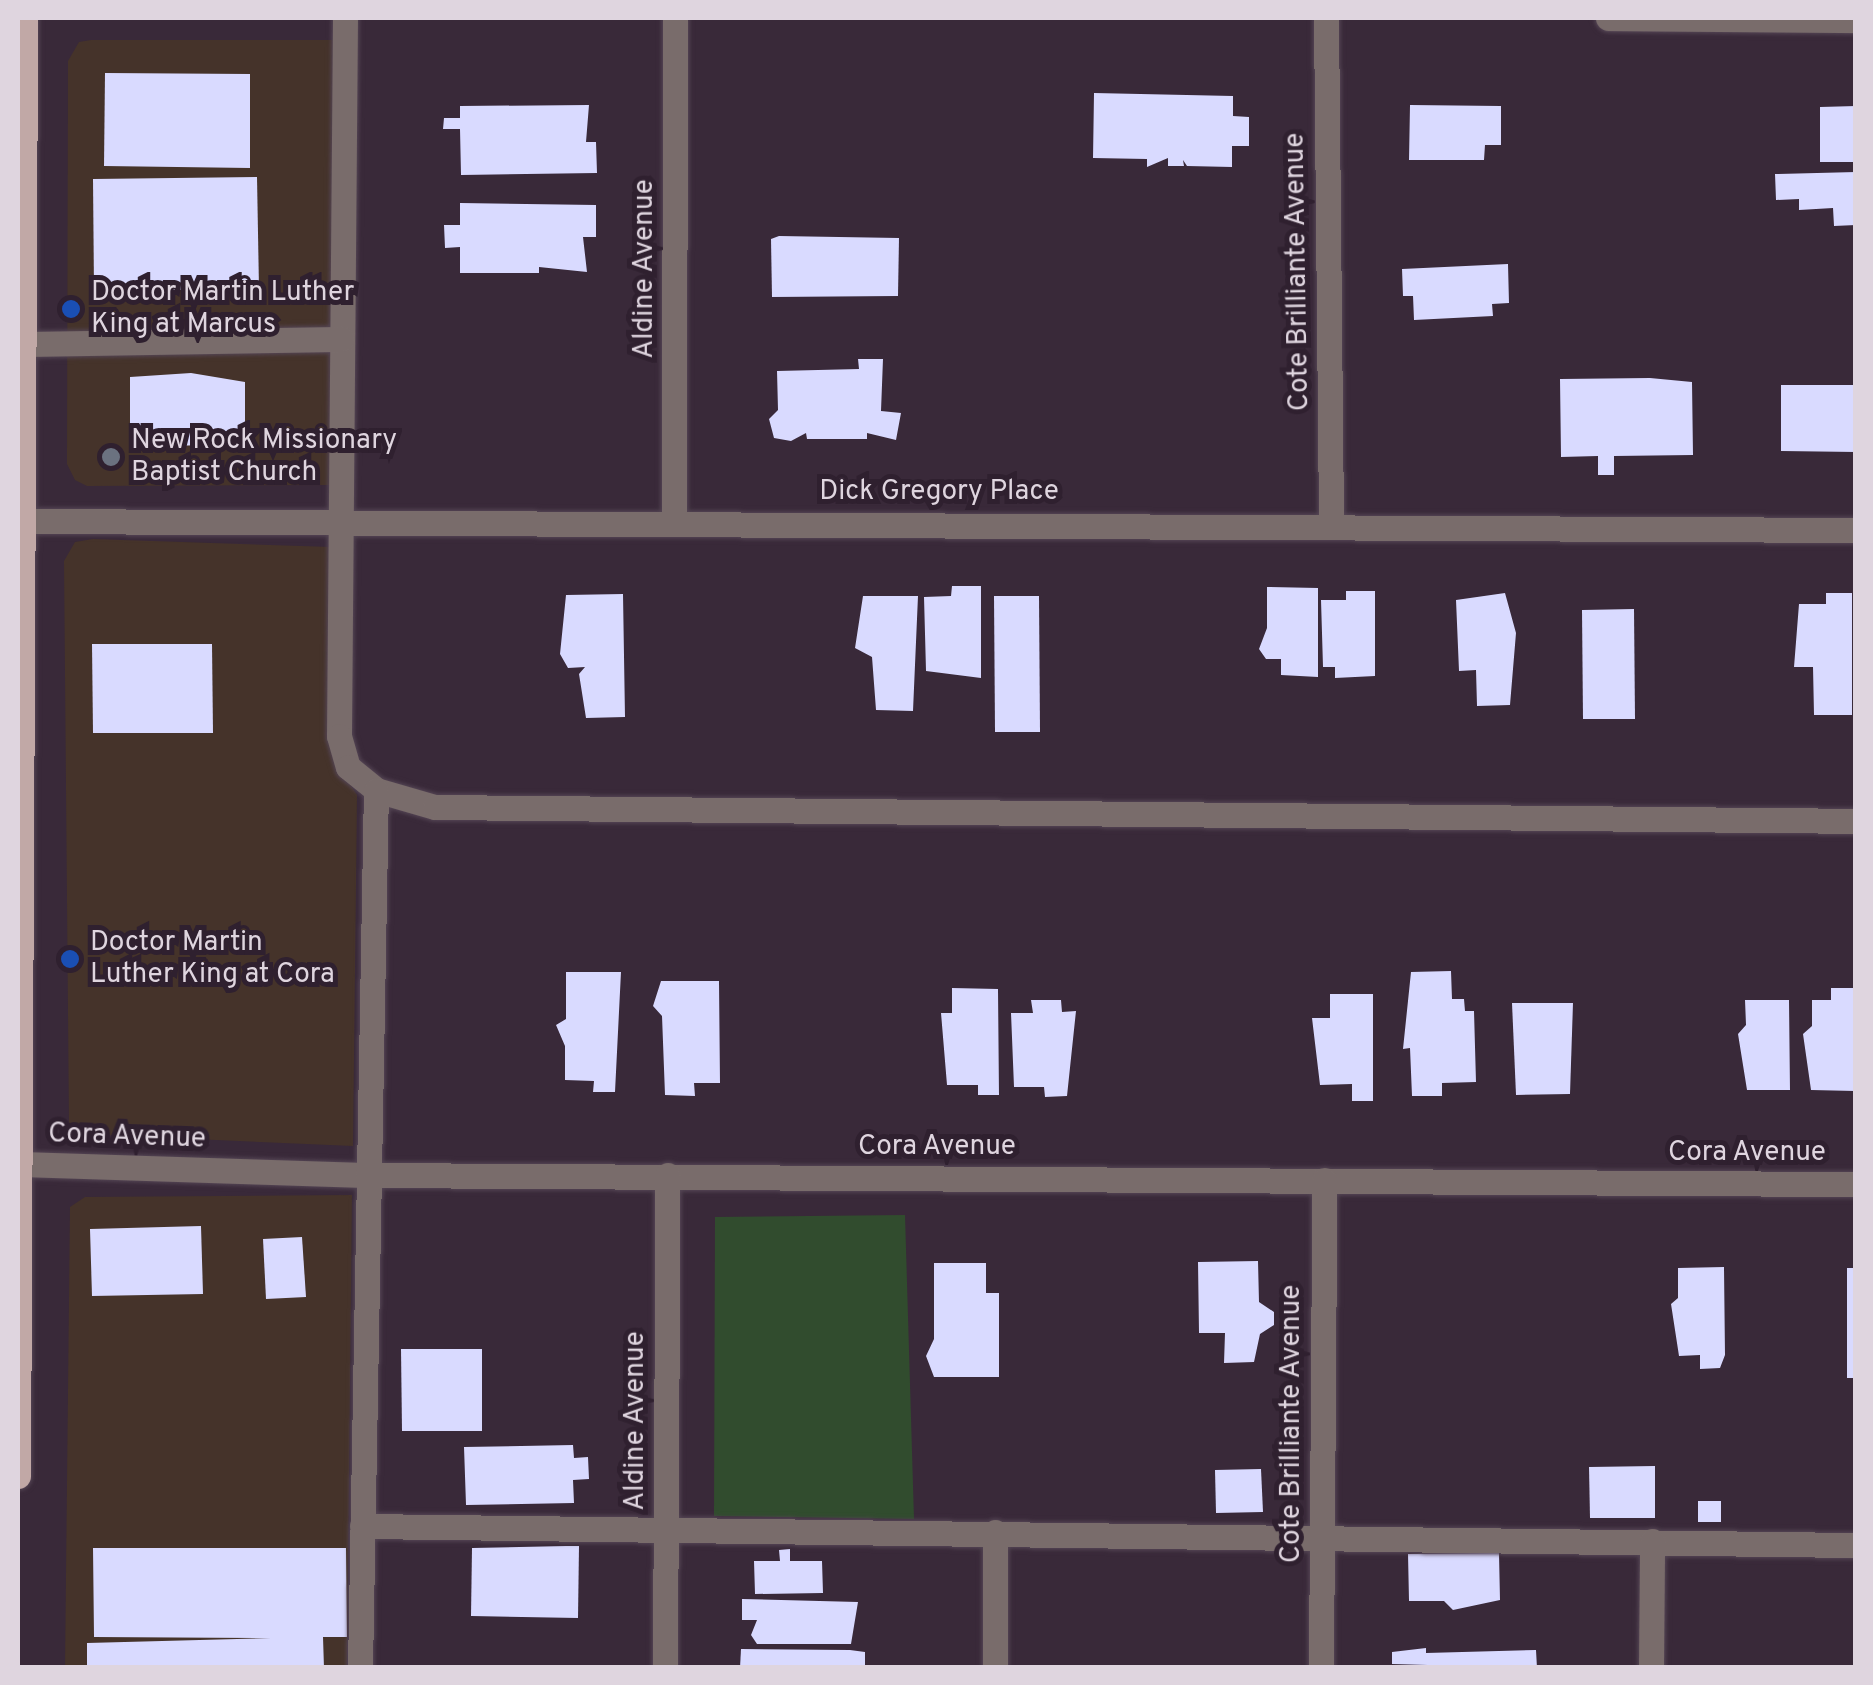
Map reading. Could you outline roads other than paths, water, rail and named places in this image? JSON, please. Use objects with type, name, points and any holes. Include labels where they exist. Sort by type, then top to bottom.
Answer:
[{"type":"main road","points":[[18,1476],[24,18]]},
{"type":"street","points":[[344,18],[339,736],[348,766],[376,790],[434,807],[1856,821]]},
{"type":"street","name":"Aldine Avenue","points":[[674,520],[675,18]]},
{"type":"street","name":"Cote Brilliante Avenue","points":[[1326,18],[1330,525]]},
{"type":"street","points":[[1608,18],[1856,20]]},
{"type":"street","points":[[23,344],[342,339]]},
{"type":"street","name":"Dick Gregory Place","points":[[22,521],[674,520],[1856,530]]},
{"type":"street","points":[[360,1668],[376,790]]},
{"type":"street","name":"Cora Avenue","points":[[18,1164],[368,1175],[1856,1184]]},
{"type":"street","name":"Aldine Avenue","points":[[665,1668],[668,1175]]},
{"type":"street","name":"Cote Brilliante Avenue","points":[[1321,1668],[1324,1180]]},
{"type":"street","points":[[362,1526],[1322,1534],[1856,1545]]},
{"type":"street","points":[[995,1532],[995,1668]]},
{"type":"street","points":[[1652,1541],[1652,1668]]},
{"type":"place","name":"Doctor Martin Luther King at Marcus","points":[[71,309]]},
{"type":"place","name":"New Rock Missionary Baptist Church","points":[[111,457]]},
{"type":"place","name":"Doctor Martin Luther King at Cora","points":[[70,959]]}]
